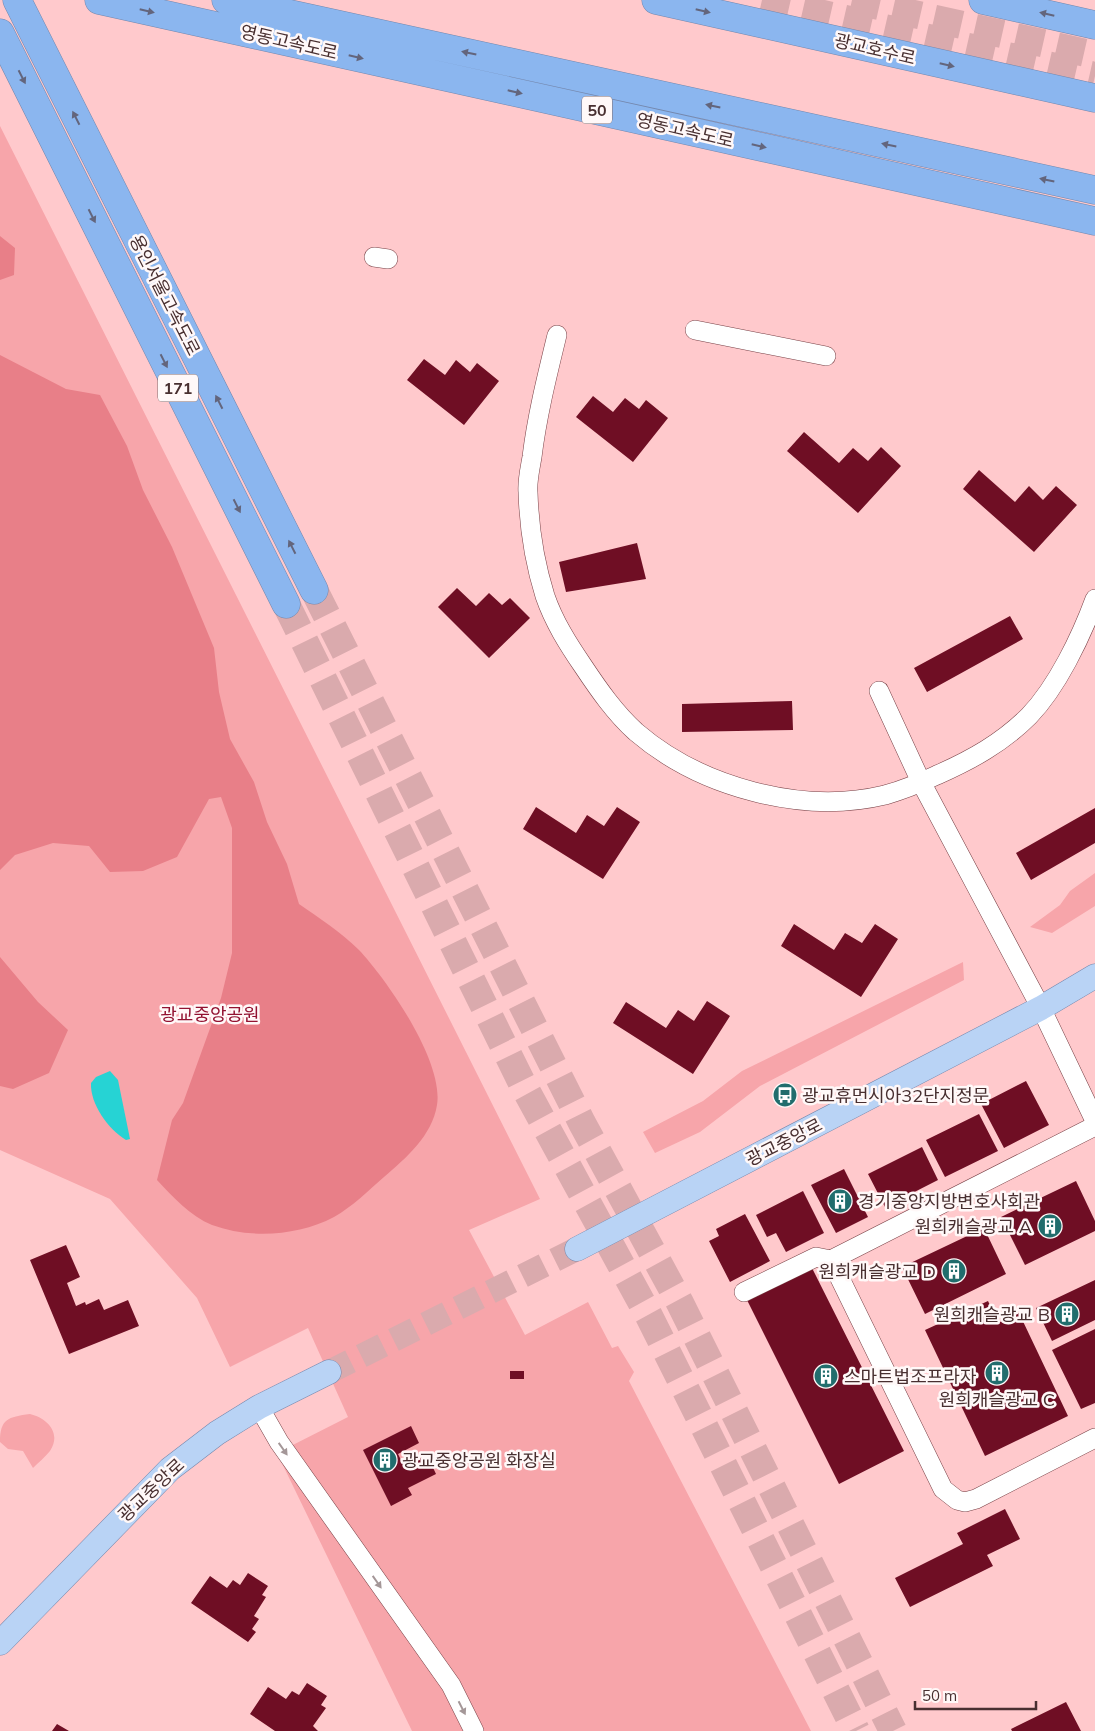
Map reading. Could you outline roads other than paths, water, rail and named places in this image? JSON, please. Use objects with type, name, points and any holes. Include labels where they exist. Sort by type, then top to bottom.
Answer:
[{"type":"highway","name":"용인서울고속도로","points":[[17,0],[314,590]]},
{"type":"highway","name":"영동고속도로","points":[[99,0],[1095,221]]},
{"type":"highway","name":"영동고속도로","points":[[226,0],[1095,190]]},
{"type":"highway","name":"광교호수로","points":[[656,0],[1095,98]]},
{"type":"highway","points":[[983,0],[1095,25]]},
{"type":"highway","name":"용인서울고속도로","points":[[0,33],[286,604]]},
{"type":"main road","name":"광교중앙로","points":[[577,1250],[1041,1008],[1095,976]]},
{"type":"main road","name":"광교중앙로","points":[[0,1643],[170,1469],[218,1433],[259,1407],[329,1372]]},
{"type":"street","points":[[694,330],[826,356]]},
{"type":"street","points":[[557,335],[535,432],[528,491],[533,543],[545,595],[560,632],[615,710],[637,732],[683,763],[701,772],[760,793],[805,800],[839,800],[883,795],[921,782],[988,750],[1028,717],[1038,706],[1077,641],[1095,599]]},
{"type":"street","points":[[879,691],[921,782],[1041,1008],[1095,1121]]},
{"type":"street","points":[[744,1292],[816,1257],[831,1260],[1095,1126]]},
{"type":"street","points":[[831,1260],[943,1489],[949,1494],[965,1502],[976,1499],[1095,1438]]},
{"type":"street","points":[[259,1407],[279,1442],[450,1685],[474,1731]]},
{"type":"water","points":[[110,1071],[118,1080],[130,1139],[126,1140],[107,1123],[97,1107],[91,1091],[91,1083],[96,1077]]},
{"type":"tunnel","points":[[762,0],[1095,76]]},
{"type":"tunnel","points":[[852,0],[1095,55]]},
{"type":"tunnel","points":[[314,590],[582,1123],[680,1303],[893,1731]]},
{"type":"tunnel","points":[[286,604],[522,1083],[649,1316],[856,1731]]},
{"type":"tunnel","points":[[329,1372],[577,1249]]},
{"type":"place","name":"광교휴먼시아32단지정문","points":[[785,1095]]},
{"type":"place","name":"경기중앙지방변호사회관","points":[[840,1201]]},
{"type":"place","name":"원희캐슬광교 A","points":[[1050,1226]]},
{"type":"place","name":"원희캐슬광교 D","points":[[954,1271]]},
{"type":"place","name":"원희캐슬광교 B","points":[[1067,1314]]},
{"type":"place","name":"원희캐슬광교 C","points":[[997,1373]]},
{"type":"place","name":"스마트법조프라자","points":[[826,1376]]},
{"type":"place","name":"광교중앙공원 화장실","points":[[385,1460]]},
{"type":"park label","name":"광교중앙공원","points":[[210,1014]]}]
